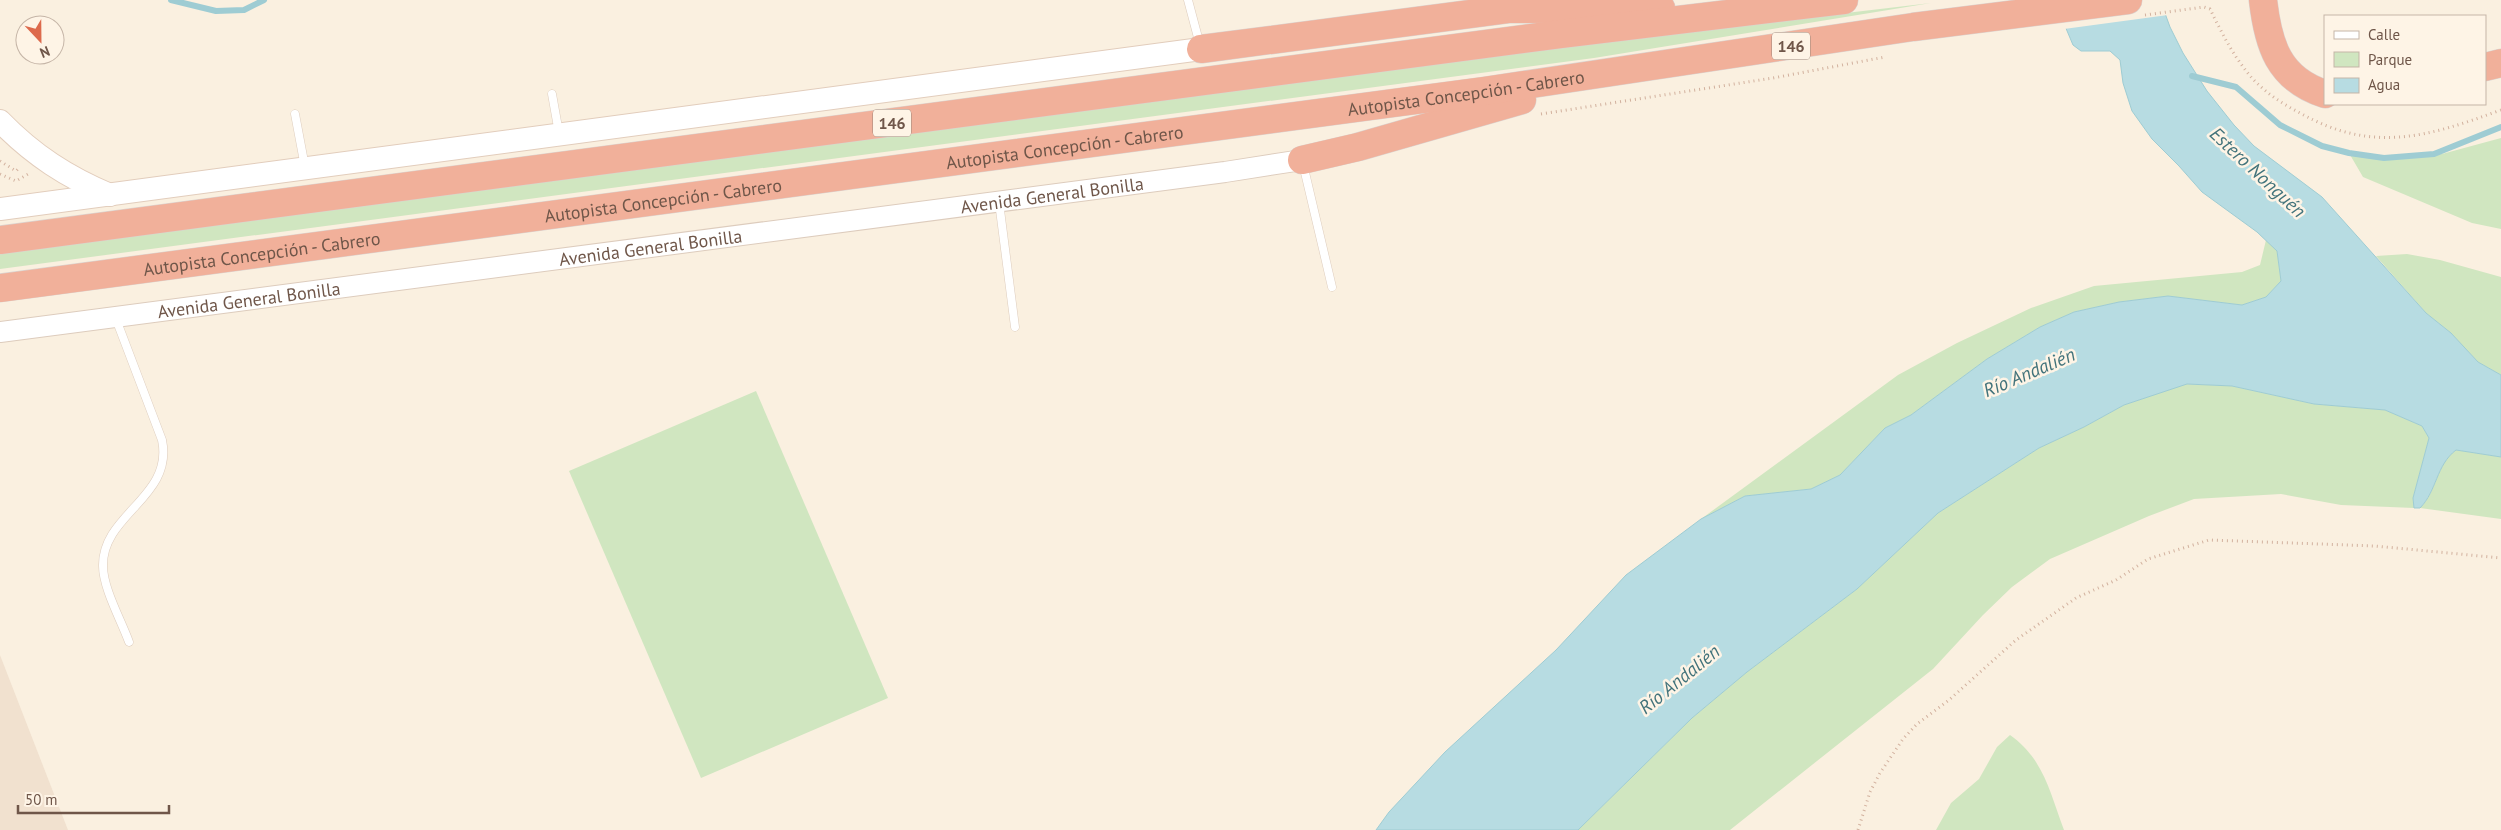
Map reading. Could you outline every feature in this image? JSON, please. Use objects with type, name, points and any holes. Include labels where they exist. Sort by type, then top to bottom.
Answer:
[{"type":"highway","name":"146","points":[[0,240],[1562,34],[1844,0]]},
{"type":"highway","name":"Autopista Concepción - Cabrero","points":[[0,288],[1484,91],[1913,27],[2128,0]]},
{"type":"highway","points":[[2262,0],[2269,39],[2274,52],[2292,75],[2320,92]]},
{"type":"highway","points":[[1201,49],[1508,9],[1785,7]]},
{"type":"highway","points":[[2486,67],[2501,63]]},
{"type":"highway","points":[[1302,160],[1358,147],[1630,69]]},
{"type":"main road","points":[[0,209],[1201,49]]},
{"type":"main road","points":[[0,121],[20,141],[47,163],[88,186],[112,195]]},
{"type":"street","name":"Avenida General Bonilla","points":[[0,332],[999,202],[1302,160]]},
{"type":"lane","points":[[1188,0],[1201,49]]},
{"type":"lane","points":[[552,94],[560,135]]},
{"type":"lane","points":[[295,114],[305,169]]},
{"type":"lane","points":[[1302,160],[1332,287]]},
{"type":"lane","points":[[999,202],[1015,327]]},
{"type":"lane","points":[[116,317],[162,440],[164,451],[164,463],[158,478],[114,532],[104,555],[105,579],[129,642]]},
{"type":"path","points":[[1540,114],[1789,75],[1890,56]]},
{"type":"path","points":[[1858,830],[1870,792],[1880,773],[1903,739],[1917,724],[1950,700],[2022,635],[2076,598],[2116,580],[2148,559],[2209,540],[2375,546],[2501,558]]},
{"type":"shaded area","points":[[0,655],[68,830],[0,830]]},
{"type":"green space","points":[[1931,3],[1594,58],[0,269],[0,254],[1592,43]]},
{"type":"green space","points":[[2501,138],[2501,229],[2472,223],[2363,177],[2349,153],[2384,158],[2442,154]]},
{"type":"green space","points":[[2266,240],[2277,251],[2281,281],[2266,297],[2242,305],[2168,296],[2119,302],[2074,312],[2040,327],[1987,359],[1911,415],[1885,428],[1840,475],[1811,489],[1745,496],[1701,519],[1898,375],[1957,343],[2031,308],[2094,286],[2242,272],[2260,265]]},
{"type":"green space","points":[[2407,254],[2440,260],[2501,277],[2501,375],[2478,362],[2451,333],[2426,313],[2376,256]]},
{"type":"green space","points":[[2186,384],[2232,386],[2314,404],[2385,410],[2422,426],[2429,438],[2413,498],[2414,508],[2341,505],[2281,494],[2194,499],[2149,516],[2050,559],[2012,587],[1933,669],[1730,830],[1578,830],[1692,718],[1747,672],[1857,589],[1938,513],[2039,448],[2084,427],[2124,405]]},
{"type":"green space","points":[[756,391],[888,698],[701,778],[569,471]]},
{"type":"green space","points":[[2456,450],[2501,457],[2501,519],[2420,508],[2430,494],[2444,463]]},
{"type":"green space","points":[[2010,735],[2022,744],[2031,755],[2045,778],[2064,830],[1936,830],[1951,803],[1979,779],[1997,747]]},
{"type":"water","points":[[2162,5],[2183,53],[2207,91],[2234,125],[2254,146],[2322,197],[2426,313],[2451,333],[2478,362],[2501,375],[2501,457],[2456,450],[2444,463],[2426,501],[2420,508],[2414,508],[2413,498],[2429,438],[2422,426],[2385,410],[2314,404],[2232,386],[2187,384],[2124,405],[2084,427],[2039,448],[1938,513],[1857,589],[1747,672],[1692,718],[1578,830],[1376,830],[1389,812],[1445,752],[1556,650],[1626,575],[1701,519],[1745,496],[1811,489],[1840,475],[1885,428],[1911,415],[1987,359],[2040,327],[2074,312],[2119,302],[2168,296],[2242,305],[2266,297],[2281,281],[2277,251],[2257,232],[2202,192],[2152,139],[2132,111],[2123,83],[2120,60],[2110,51],[2081,51],[2073,45],[2065,26]]},
{"type":"pier","points":[[2057,0],[2163,0],[2168,15],[2064,29]]},
{"type":"waterway","points":[[171,0],[216,11],[244,10],[264,0]]},
{"type":"waterway","points":[[2192,76],[2236,87],[2280,125],[2322,146],[2349,153],[2384,158],[2434,154],[2501,127]]},
{"type":"water label","name":"Estero Nonguén","points":[[2258,172]]},
{"type":"water label","name":"Río Andalién","points":[[2029,372]]},
{"type":"water label","name":"Río Andalién","points":[[1679,679]]}]
